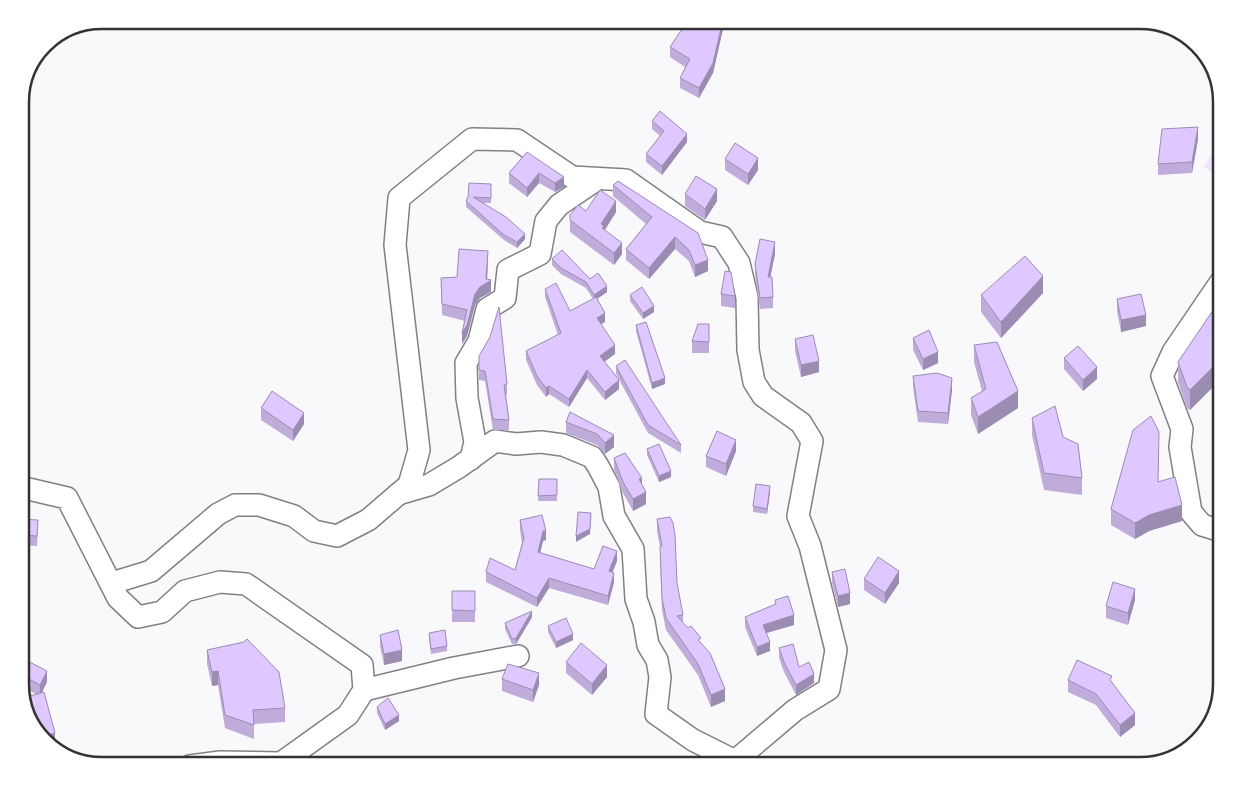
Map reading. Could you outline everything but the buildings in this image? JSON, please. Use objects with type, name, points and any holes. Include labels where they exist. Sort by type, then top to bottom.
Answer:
[{"type":"street","points":[[112,582],[151,571],[194,532],[218,514],[236,506],[259,505],[294,516],[314,531],[337,536],[368,520],[409,485],[419,450],[395,245],[399,198],[472,139],[517,140],[572,177],[626,180],[700,232],[722,237],[738,263],[747,297],[748,350],[754,382],[763,396],[801,422],[812,441],[798,516],[810,546],[836,650],[829,689],[795,710],[744,757]]},
{"type":"street","points":[[471,459],[476,442],[467,398],[466,363],[479,341],[487,309],[506,298],[508,270],[540,254],[546,221],[559,204],[593,182]]},
{"type":"street","points":[[1213,293],[1173,352],[1162,376],[1182,428],[1180,447],[1191,512],[1202,524],[1213,527]]},
{"type":"street","points":[[398,494],[429,485],[496,441],[516,444],[541,442],[563,445],[592,457],[609,487],[614,516],[633,549],[636,599],[644,622],[648,645],[657,660],[660,677],[660,692],[656,714],[693,740],[723,757]]},
{"type":"street","points":[[29,489],[67,498],[78,523],[112,582],[118,598],[138,617],[162,612],[185,591],[220,582],[246,584],[362,665],[364,690],[348,715],[289,757]]},
{"type":"street","points":[[364,690],[454,668],[518,656]]},
{"type":"shaded area","points":[[1213,151],[1213,173],[1204,167]]}]
